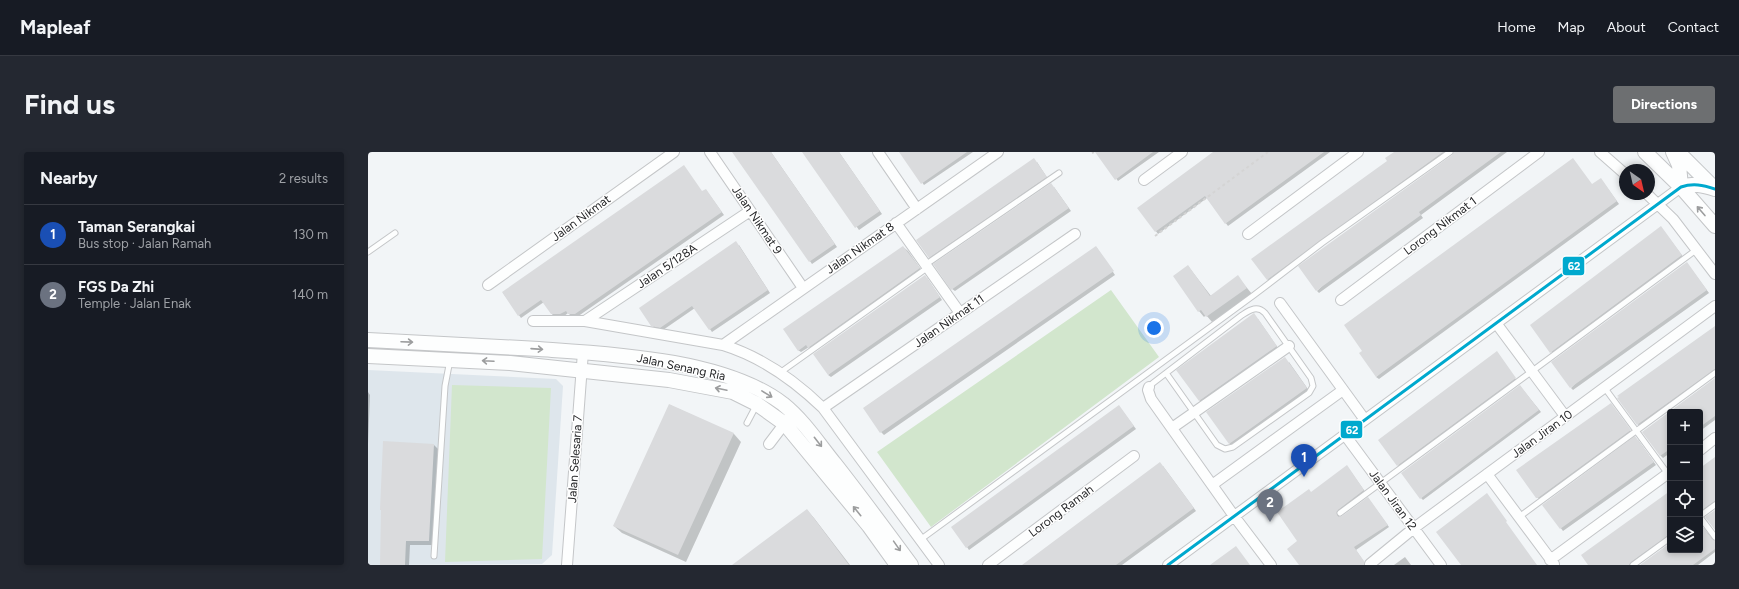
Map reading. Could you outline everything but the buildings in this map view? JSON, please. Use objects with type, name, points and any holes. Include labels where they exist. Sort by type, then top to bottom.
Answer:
[{"type":"street","name":"Jalan Nikmat","points":[[488,285],[674,152]]},
{"type":"street","name":"Jalan Nikmat 9","points":[[710,152],[803,288]]},
{"type":"street","points":[[878,152],[917,208]]},
{"type":"street","name":"Jalan Nikmat 8","points":[[723,345],[998,152]]},
{"type":"street","points":[[1144,180],[1182,152]]},
{"type":"street","points":[[1248,234],[1358,152]]},
{"type":"street","name":"Lorong Nikmat 1","points":[[1341,300],[1539,152]]},
{"type":"street","points":[[1600,152],[1619,169]]},
{"type":"street","points":[[1645,152],[1680,187],[1715,226]]},
{"type":"street","points":[[1673,152],[1679,165],[1680,187]]},
{"type":"street","points":[[1678,152],[1715,189]]},
{"type":"street","points":[[1168,565],[1680,187],[1695,184],[1715,189]]},
{"type":"street","points":[[1654,200],[1673,219],[1715,274]]},
{"type":"street","name":"Jalan 5/128A","points":[[585,321],[750,210]]},
{"type":"street","points":[[896,224],[960,314]]},
{"type":"street","name":"Jalan Nikmat 11","points":[[823,408],[1075,234]]},
{"type":"street","points":[[1280,303],[1365,420]]},
{"type":"street","name":"Jalan Jiran 10","points":[[1370,564],[1414,528],[1715,306]]},
{"type":"street","points":[[533,321],[585,321],[723,345],[738,350],[781,372],[805,390],[823,408],[939,565]]},
{"type":"street","points":[[1496,323],[1565,416]]},
{"type":"street","name":"Jalan Senang Ria","points":[[368,340],[451,343],[583,352],[664,362],[733,378],[763,391],[789,418],[897,565]]},
{"type":"street","points":[[1172,428],[1289,346]]},
{"type":"street","name":"Jalan Selesaria 7","points":[[568,565],[583,352]]},
{"type":"street","name":"Jalan Senang Ria","points":[[368,356],[450,359],[582,370],[669,380],[733,392],[757,404],[803,423],[876,516],[911,565]]},
{"type":"street","points":[[1149,387],[1148,390],[1151,399],[1234,516],[1271,565]]},
{"type":"street","points":[[1212,485],[1343,390]]},
{"type":"street","points":[[770,444],[789,418]]},
{"type":"street","name":"Jalan Jiran 12","points":[[1345,435],[1441,565]]},
{"type":"street","points":[[1703,448],[1715,438]]},
{"type":"street","name":"Lorong Ramah","points":[[988,565],[1134,456]]},
{"type":"street","points":[[1487,474],[1552,562],[1667,476]]},
{"type":"lane","points":[[920,540],[1254,295],[1322,243],[1450,152]]},
{"type":"lane","points":[[781,372],[926,266],[1059,173]]},
{"type":"lane","points":[[368,252],[395,233]]},
{"type":"lane","points":[[1340,512],[1696,250]]},
{"type":"lane","points":[[1149,387],[1166,373],[1242,315],[1254,308],[1262,310],[1289,346],[1313,382],[1312,390],[1309,394],[1229,449],[1220,448],[1217,445],[1166,373]]},
{"type":"lane","points":[[434,556],[445,386],[450,359]]},
{"type":"lane","points":[[1519,517],[1715,373]]},
{"type":"lane","points":[[1604,387],[1667,471]]},
{"type":"lane","points":[[747,423],[757,404]]},
{"type":"lane","points":[[1703,514],[1715,505]]},
{"type":"lane","points":[[1701,517],[1715,537]]},
{"type":"lane","points":[[1633,565],[1667,540]]},
{"type":"path","points":[[1155,236],[1268,152]]},
{"type":"shaded area","points":[[368,370],[556,379],[563,386],[552,555],[542,564],[368,565]]},
{"type":"green space","points":[[1111,290],[1159,357],[931,527],[877,452]]},
{"type":"green space","points":[[452,385],[551,388],[542,559],[445,562]]},
{"type":"transit line","name":"62","points":[[1168,565],[1681,187],[1698,185],[1715,189]]},
{"type":"place","name":"Taman Serangkai","points":[[1304,477]]},
{"type":"place","name":"FGS Da Zhi","points":[[1270,522]]}]
